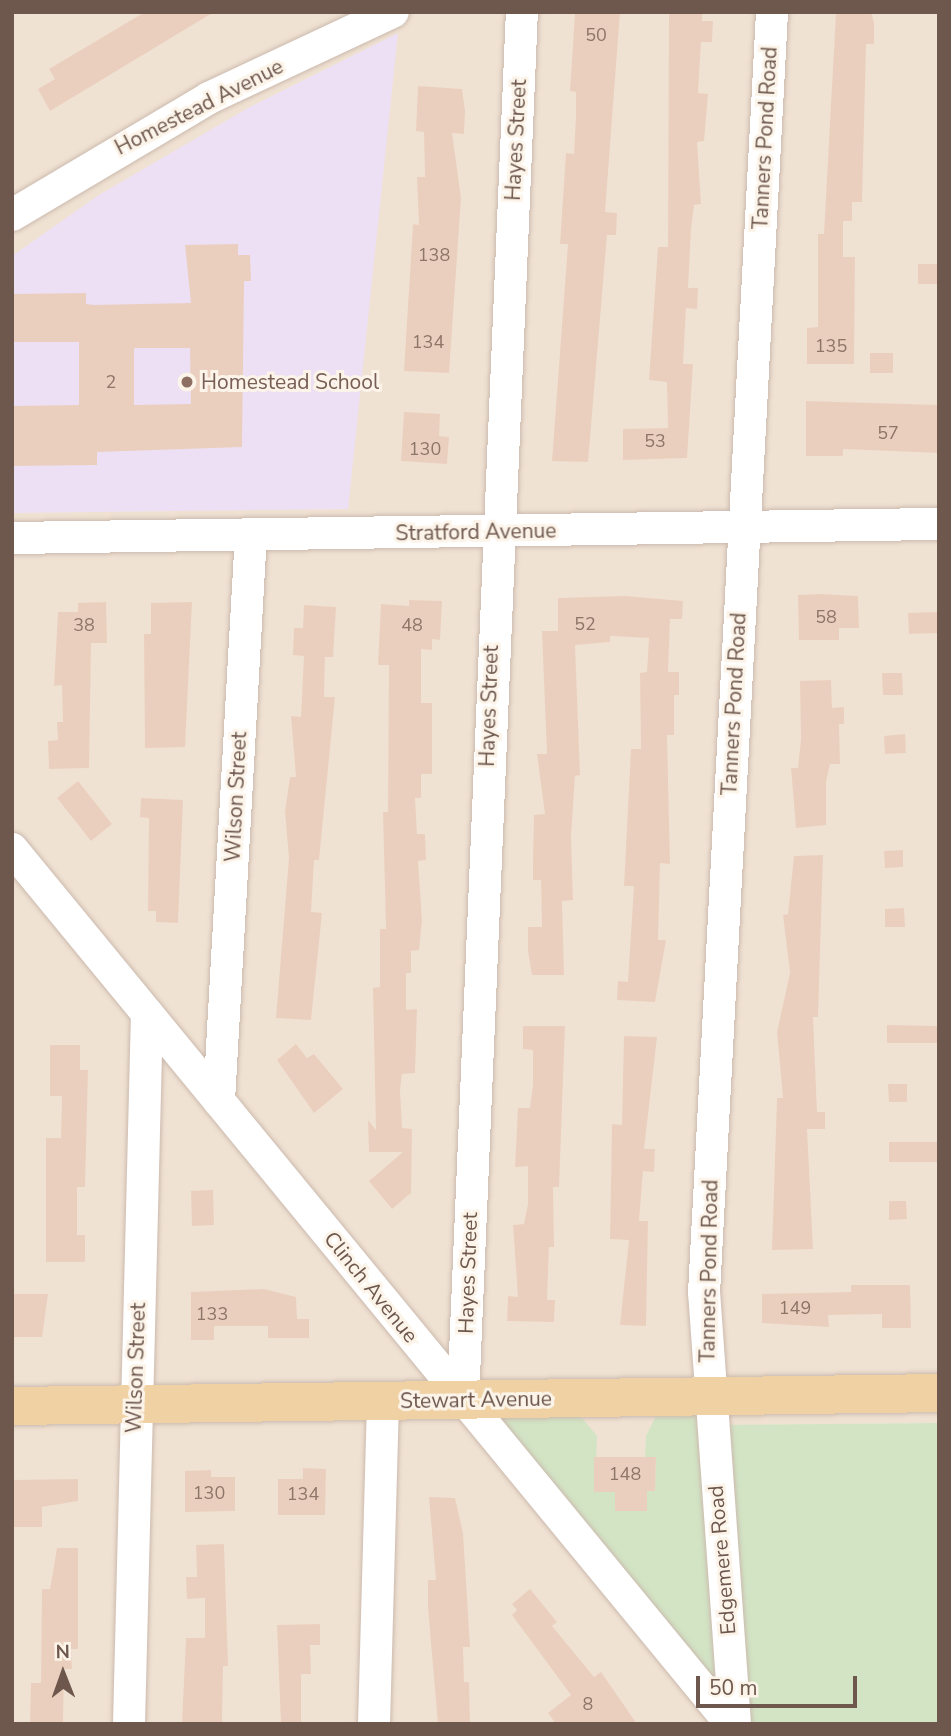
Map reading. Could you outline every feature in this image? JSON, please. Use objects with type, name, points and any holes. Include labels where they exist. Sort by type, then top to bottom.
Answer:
[{"type":"main road","name":"Stewart Avenue","points":[[12,1406],[939,1393]]},
{"type":"street","name":"Homestead Avenue","points":[[12,215],[209,98],[393,12]]},
{"type":"street","name":"Hayes Street","points":[[463,1400],[496,532],[522,12]]},
{"type":"street","name":"Tanners Pond Road","points":[[708,1396],[704,1293],[772,12]]},
{"type":"street","name":"Stratford Avenue","points":[[12,538],[939,524]]},
{"type":"street","name":"Wilson Street","points":[[219,1101],[251,534]]},
{"type":"street","name":"Clinch Avenue","points":[[12,849],[463,1400],[733,1724]]},
{"type":"street","name":"Wilson Street","points":[[129,1724],[147,1013]]},
{"type":"street","name":"Edgemere Road","points":[[708,1396],[733,1724]]},
{"type":"street","points":[[374,1724],[383,1401]]},
{"type":"shaded area","points":[[12,12],[939,12],[939,1423],[727,1425],[756,1724],[12,1724]]},
{"type":"shaded area","name":"Homestead School","points":[[398,33],[348,509],[12,513],[12,256],[99,195],[248,108]]},
{"type":"green space","points":[[703,1403],[707,1425],[939,1423],[939,1724],[734,1724],[476,1407],[571,1405],[597,1436],[595,1492],[615,1492],[655,1491],[656,1458],[645,1457],[646,1436],[662,1404]]},
{"type":"building","points":[[145,12],[214,12],[50,111],[38,89],[55,79],[49,69]]},
{"type":"building","points":[[620,12],[605,212],[617,213],[616,235],[607,235],[588,462],[552,461],[568,244],[560,244],[566,153],[574,154],[576,116],[576,92],[570,91],[575,14]]},
{"type":"building","points":[[669,12],[702,12],[702,21],[713,21],[712,42],[701,42],[698,93],[708,94],[704,141],[697,142],[701,204],[694,205],[691,229],[688,288],[698,288],[697,309],[686,308],[683,364],[693,364],[687,458],[623,460],[623,429],[668,428],[667,382],[649,380],[658,247],[668,247]]},
{"type":"building","points":[[836,12],[871,12],[874,23],[874,44],[866,44],[862,202],[852,202],[852,221],[843,221],[843,257],[855,257],[854,364],[807,364],[807,328],[818,327],[818,234],[824,234]]},
{"type":"building","points":[[418,86],[462,89],[465,111],[464,134],[452,133],[461,198],[449,373],[404,371],[413,224],[419,225],[417,177],[425,177],[424,132],[416,131]]},
{"type":"building","points":[[238,244],[238,255],[250,255],[251,281],[244,281],[242,447],[97,452],[97,465],[12,466],[12,406],[79,405],[79,342],[12,342],[14,294],[86,293],[86,304],[94,305],[191,303],[185,245]],"holes":[[[134,348],[190,348],[191,404],[134,405]]]},
{"type":"building","points":[[918,264],[939,264],[939,284],[918,284]]},
{"type":"building","points":[[870,353],[893,353],[893,373],[870,373]]},
{"type":"building","points":[[806,401],[939,405],[939,453],[843,449],[843,456],[806,456]]},
{"type":"building","points":[[404,412],[440,414],[439,436],[449,437],[447,464],[401,461]]},
{"type":"building","points":[[798,595],[858,596],[859,628],[839,628],[839,640],[799,640]]},
{"type":"building","points":[[625,596],[683,601],[682,619],[670,619],[668,672],[679,672],[679,695],[674,695],[674,735],[667,735],[670,864],[660,863],[658,940],[666,940],[655,1002],[617,1000],[618,981],[628,982],[634,886],[624,886],[631,749],[641,749],[640,673],[647,672],[649,638],[610,636],[610,642],[575,645],[580,775],[575,776],[571,837],[573,900],[562,901],[564,975],[532,975],[528,951],[528,927],[542,927],[541,880],[533,880],[533,858],[534,815],[545,814],[537,754],[547,754],[542,631],[558,631],[558,598]]},
{"type":"building","points":[[409,600],[442,601],[440,640],[432,639],[432,650],[421,649],[421,703],[432,703],[432,774],[421,774],[421,798],[415,798],[417,834],[425,834],[426,860],[418,861],[422,920],[419,950],[411,951],[411,973],[406,973],[406,1010],[417,1009],[415,1073],[402,1074],[400,1090],[402,1128],[412,1129],[411,1193],[392,1209],[369,1181],[403,1152],[369,1152],[368,1120],[376,1130],[373,988],[380,987],[380,929],[386,929],[383,812],[388,812],[389,665],[378,665],[381,604],[409,606]]},
{"type":"building","points":[[106,602],[107,643],[91,643],[89,768],[49,769],[48,741],[58,740],[57,722],[63,722],[62,685],[54,686],[58,612],[78,612],[78,603]]},
{"type":"building","points":[[192,602],[185,747],[145,748],[144,634],[151,634],[151,603]]},
{"type":"building","points":[[304,605],[336,607],[333,657],[325,657],[324,697],[335,697],[319,860],[314,860],[311,912],[322,913],[311,1020],[276,1018],[289,858],[285,812],[290,777],[296,777],[291,716],[301,717],[304,656],[293,655],[294,628],[303,628]]},
{"type":"building","points":[[939,612],[939,633],[909,634],[908,613]]},
{"type":"building","points":[[882,673],[902,673],[903,695],[883,695]]},
{"type":"building","points":[[831,680],[832,708],[844,707],[844,724],[839,724],[840,764],[830,764],[826,782],[826,825],[796,828],[791,768],[798,768],[801,739],[800,681]]},
{"type":"building","points":[[905,734],[906,753],[885,754],[884,736]]},
{"type":"building","points":[[78,781],[112,824],[91,841],[57,798]]},
{"type":"building","points":[[141,798],[183,800],[178,923],[156,922],[156,911],[148,911],[149,818],[140,817]]},
{"type":"building","points":[[903,850],[903,867],[885,868],[884,851]]},
{"type":"building","points":[[823,855],[818,1017],[813,1017],[817,1112],[825,1112],[825,1129],[807,1129],[813,1249],[772,1250],[777,1098],[783,1098],[777,1032],[790,973],[783,915],[788,914],[794,856]]},
{"type":"building","points":[[904,908],[905,927],[885,927],[885,909]]},
{"type":"building","points":[[887,1025],[939,1026],[939,1043],[887,1043]]},
{"type":"building","points":[[523,1026],[565,1026],[559,1187],[553,1187],[554,1247],[549,1247],[547,1300],[555,1300],[554,1322],[507,1321],[508,1296],[518,1297],[513,1225],[524,1224],[528,1204],[528,1166],[515,1167],[518,1108],[530,1108],[533,1085],[533,1050],[523,1049]]},
{"type":"building","points":[[624,1036],[657,1037],[644,1149],[655,1149],[654,1172],[643,1171],[639,1221],[648,1221],[646,1326],[620,1325],[629,1240],[610,1239],[612,1124],[622,1125]]},
{"type":"building","points":[[296,1044],[307,1058],[314,1054],[343,1089],[314,1113],[277,1060]]},
{"type":"building","points":[[50,1045],[80,1045],[80,1070],[88,1070],[85,1187],[77,1187],[77,1235],[85,1235],[85,1262],[46,1262],[46,1138],[61,1138],[62,1096],[50,1096]]},
{"type":"building","points":[[888,1084],[907,1084],[907,1102],[889,1102]]},
{"type":"building","points":[[889,1142],[939,1142],[939,1162],[889,1162]]},
{"type":"building","points":[[213,1190],[214,1225],[192,1226],[191,1191]]},
{"type":"building","points":[[889,1201],[906,1201],[907,1219],[889,1220]]},
{"type":"building","points":[[851,1285],[910,1285],[911,1328],[882,1328],[882,1314],[828,1315],[829,1327],[762,1323],[762,1294],[851,1292]]},
{"type":"building","points":[[264,1289],[296,1297],[297,1319],[309,1319],[309,1338],[268,1338],[268,1326],[214,1326],[214,1340],[191,1340],[191,1292]]},
{"type":"building","points":[[14,1294],[48,1294],[42,1337],[12,1337]]},
{"type":"building","points":[[594,1457],[656,1457],[655,1491],[647,1491],[647,1511],[615,1511],[615,1492],[594,1492]]},
{"type":"building","points":[[303,1468],[326,1469],[325,1515],[278,1515],[278,1479],[303,1479]]},
{"type":"building","points":[[211,1470],[211,1477],[235,1477],[235,1511],[185,1512],[185,1471]]},
{"type":"building","points":[[78,1479],[78,1501],[42,1507],[42,1527],[12,1527],[12,1480]]},
{"type":"building","points":[[429,1497],[455,1498],[463,1533],[470,1647],[463,1647],[464,1682],[469,1682],[470,1724],[438,1724],[428,1608],[428,1580],[436,1580]]},
{"type":"building","points":[[224,1544],[228,1666],[223,1666],[222,1724],[182,1724],[186,1638],[205,1638],[205,1598],[187,1599],[186,1577],[197,1577],[196,1545]]},
{"type":"building","points":[[57,1548],[78,1548],[78,1649],[71,1649],[72,1669],[64,1669],[63,1724],[30,1724],[31,1683],[41,1683],[42,1589],[50,1589]]},
{"type":"building","points":[[530,1589],[557,1622],[552,1626],[594,1677],[601,1672],[637,1724],[556,1724],[548,1713],[571,1695],[512,1615],[517,1610],[512,1604]]},
{"type":"building","points":[[320,1624],[320,1645],[310,1645],[311,1674],[301,1674],[301,1724],[281,1724],[277,1625]]},
{"type":"place","name":"Homestead School","points":[[187,382]]}]
